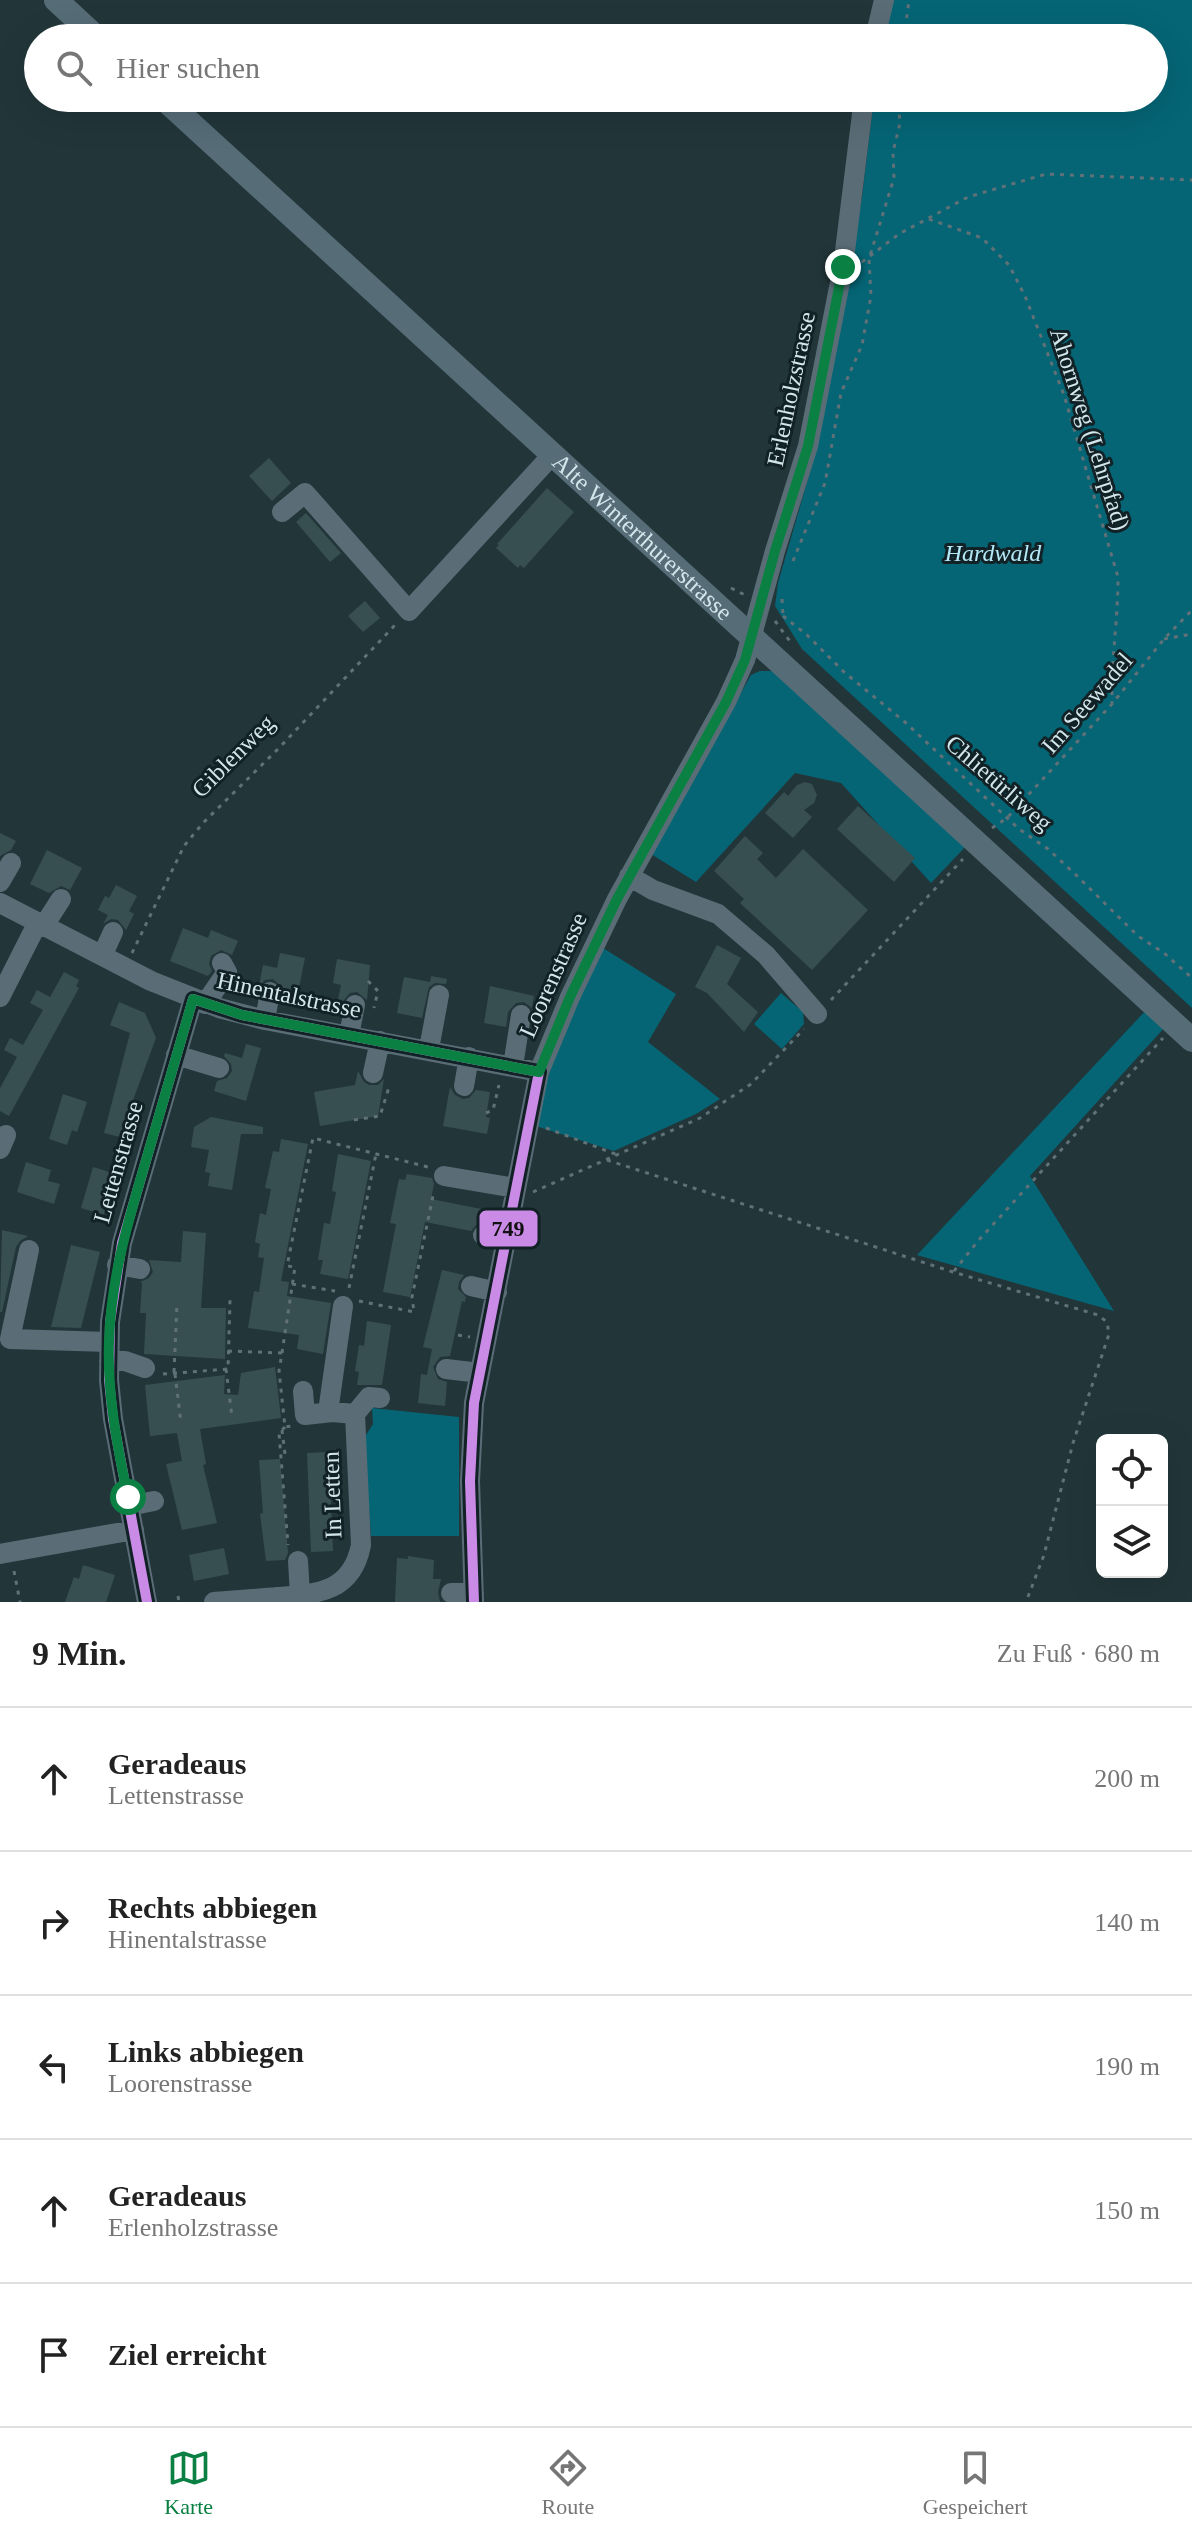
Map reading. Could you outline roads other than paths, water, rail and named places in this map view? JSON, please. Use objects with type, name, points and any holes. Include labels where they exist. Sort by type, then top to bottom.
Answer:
[{"type":"main road","points":[[56,0],[82,24]]},
{"type":"main road","name":"Alte Winterthurerstrasse","points":[[178,112],[1184,1032]]},
{"type":"street","points":[[878,24],[884,0]]},
{"type":"street","name":"Erlenholzstrasse","points":[[751,637],[808,446],[843,267],[862,112]]},
{"type":"street","points":[[282,512],[305,493],[409,611],[553,454]]},
{"type":"street","name":"Loorenstrasse","points":[[474,1597],[470,1481],[474,1403],[539,1072],[570,997],[629,876],[726,702],[745,660],[751,637]]},
{"type":"street","points":[[0,882],[11,863]]},
{"type":"street","points":[[629,876],[653,890],[718,914],[766,955],[817,1014]]},
{"type":"street","points":[[0,997],[40,925],[61,899]]},
{"type":"street","name":"Hinentalstrasse","points":[[0,903],[199,1002],[265,1020],[539,1072]]},
{"type":"street","points":[[102,956],[113,932]]},
{"type":"street","name":"Lettenstrasse","points":[[147,1602],[116,1438],[109,1359],[117,1265],[176,1055],[199,1002],[227,972],[222,963]]},
{"type":"street","points":[[265,1020],[270,992]]},
{"type":"street","points":[[429,1049],[439,995]]},
{"type":"street","points":[[349,1035],[355,1005]]},
{"type":"street","points":[[513,1066],[521,1015]]},
{"type":"street","points":[[380,1041],[382,1075]]},
{"type":"street","points":[[176,1055],[219,1068]]},
{"type":"street","points":[[464,1086],[469,1057]]},
{"type":"street","points":[[439,1177],[514,1194]]},
{"type":"street","points":[[483,1235],[507,1240]]},
{"type":"street","points":[[29,1250],[10,1339],[109,1359]]},
{"type":"street","points":[[117,1265],[140,1269]]},
{"type":"street","points":[[471,1286],[497,1292]]},
{"type":"street","points":[[328,1412],[345,1296]]},
{"type":"street","points":[[446,1369],[480,1373]]},
{"type":"street","points":[[303,1391],[305,1415],[328,1412],[355,1414],[369,1397],[380,1398]]},
{"type":"street","name":"In Letten","points":[[214,1602],[319,1593],[336,1585],[350,1573],[359,1554],[361,1536],[355,1414]]},
{"type":"street","points":[[129,1506],[154,1501]]},
{"type":"street","points":[[5,1553],[134,1530]]},
{"type":"street","points":[[294,1557],[300,1595]]},
{"type":"street","points":[[451,1593],[474,1597]]},
{"type":"park label","name":"Hardwald","points":[[993,553]]}]
